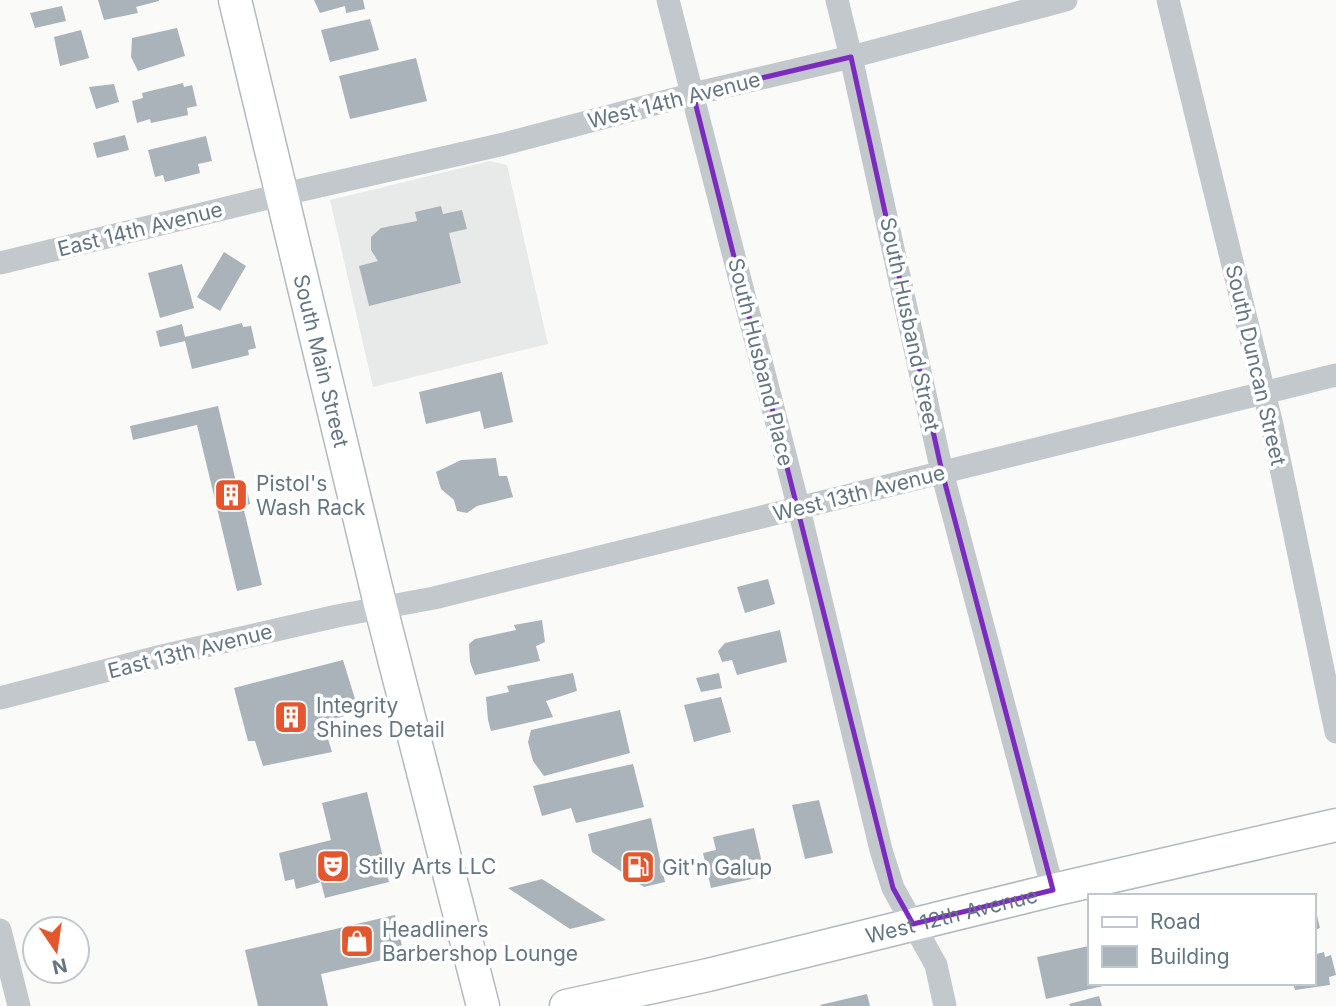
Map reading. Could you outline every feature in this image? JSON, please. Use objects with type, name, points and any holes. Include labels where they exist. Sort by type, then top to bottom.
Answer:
[{"type":"main road","name":"South Main Street","points":[[235,0],[381,608],[483,1006]]},
{"type":"main road","name":"West 12th Avenue","points":[[566,1006],[708,975],[1053,890],[1336,825]]},
{"type":"street","name":"South Husband Place","points":[[668,0],[799,509],[881,850],[893,888],[913,924]]},
{"type":"street","name":"South Husband Street","points":[[837,0],[942,472],[1053,890]]},
{"type":"street","name":"West 14th Avenue","points":[[280,195],[504,144],[1066,0]]},
{"type":"street","name":"South Duncan Street","points":[[1168,0],[1264,393],[1336,732]]},
{"type":"street","name":"East 14th Avenue","points":[[0,263],[280,195]]},
{"type":"street","name":"West 13th Avenue","points":[[381,608],[434,598],[799,509],[1336,375]]},
{"type":"street","name":"East 13th Avenue","points":[[0,698],[162,656],[381,608]]},
{"type":"street","points":[[913,924],[936,965],[945,1006]]},
{"type":"street","points":[[0,930],[19,1006]]},
{"type":"highlighted area","points":[[851,57],[942,472],[1053,890],[913,924],[893,888],[693,94]]},
{"type":"shaded area","points":[[490,161],[507,165],[548,344],[373,387],[330,200]]},
{"type":"building","points":[[98,0],[159,1],[136,7],[138,13],[104,20]]},
{"type":"building","points":[[314,0],[363,0],[365,9],[346,13],[345,6],[320,13]]},
{"type":"building","points":[[62,6],[66,21],[35,28],[30,13]]},
{"type":"building","points":[[370,19],[379,50],[330,62],[321,30]]},
{"type":"building","points":[[177,28],[185,56],[138,71],[131,57],[132,38]]},
{"type":"building","points":[[81,30],[89,58],[60,66],[54,37]]},
{"type":"building","points":[[416,58],[427,101],[350,119],[339,76]]},
{"type":"building","points":[[183,83],[184,87],[192,85],[197,106],[187,108],[188,115],[151,123],[150,119],[137,123],[132,101],[143,98],[142,93]]},
{"type":"building","points":[[114,84],[119,102],[96,109],[89,87]]},
{"type":"building","points":[[125,135],[129,150],[97,158],[93,143]]},
{"type":"building","points":[[206,136],[212,161],[198,164],[200,173],[165,182],[163,175],[155,177],[148,150]]},
{"type":"building","points":[[441,206],[443,214],[462,210],[467,229],[449,233],[461,283],[369,306],[359,266],[378,261],[371,250],[371,237],[381,228],[417,221],[415,212]]},
{"type":"building","points":[[224,252],[246,266],[220,311],[197,297]]},
{"type":"building","points":[[182,264],[194,308],[160,318],[148,273]]},
{"type":"building","points":[[242,323],[243,327],[251,326],[256,348],[248,350],[249,355],[192,369],[185,341],[160,347],[156,331],[182,324],[185,337]]},
{"type":"building","points":[[502,372],[513,422],[484,429],[480,411],[426,424],[419,392]]},
{"type":"building","name":"Pistol's Wash Rack","points":[[218,406],[237,486],[246,484],[250,504],[243,506],[262,585],[237,591],[197,425],[133,440],[130,426]]},
{"type":"building","points":[[496,458],[499,476],[507,476],[513,497],[477,506],[467,513],[457,511],[454,500],[441,489],[436,472],[461,460]]},
{"type":"building","points":[[768,579],[775,604],[745,613],[737,587]]},
{"type":"building","points":[[542,620],[545,642],[536,646],[540,661],[475,675],[470,662],[469,644],[475,639],[516,630],[514,625]]},
{"type":"building","points":[[780,630],[787,662],[737,675],[732,660],[722,662],[718,651],[725,643]]},
{"type":"building","name":"Integrity Shines Detail","points":[[343,660],[359,712],[323,722],[332,752],[263,766],[255,741],[248,741],[234,688]]},
{"type":"building","points":[[573,673],[577,691],[546,701],[553,717],[491,731],[486,697],[509,692],[507,686]]},
{"type":"building","points":[[719,673],[722,688],[701,692],[696,678]]},
{"type":"building","points":[[721,697],[731,732],[694,742],[684,705]]},
{"type":"building","points":[[620,710],[630,753],[544,776],[533,761],[528,742],[531,730]]},
{"type":"building","points":[[633,764],[644,807],[576,823],[571,808],[542,816],[533,786]]},
{"type":"building","name":"Stilly Arts LLC","points":[[367,792],[389,882],[325,898],[321,882],[296,889],[294,879],[285,881],[279,853],[331,840],[322,803]]},
{"type":"building","points":[[819,800],[833,853],[805,859],[792,805]]},
{"type":"building","name":"Git'n Galup","points":[[651,818],[665,882],[644,887],[592,852],[588,834]]},
{"type":"building","points":[[754,828],[765,876],[711,888],[703,853],[716,850],[713,837]]},
{"type":"building","points":[[542,879],[606,920],[570,929],[508,888]]},
{"type":"building","points":[[1315,907],[1320,928],[1315,930]]},
{"type":"building","points":[[395,915],[404,955],[321,974],[328,1006],[258,1006],[245,950]]},
{"type":"building","points":[[1088,946],[1088,985],[1108,985],[1046,999],[1037,957]]},
{"type":"building","points":[[1324,952],[1325,957],[1331,955],[1336,975],[1329,977],[1330,985],[1295,990],[1294,985],[1315,985],[1315,954]]},
{"type":"building","points":[[867,994],[870,1006],[820,1005]]},
{"type":"building","points":[[1099,996],[1102,1006],[1069,1004]]},
{"type":"place","name":"Pistol's Wash Rack","points":[[231,495]]},
{"type":"place","name":"Integrity Shines Detail","points":[[291,717]]},
{"type":"place","name":"Stilly Arts LLC","points":[[333,866]]},
{"type":"place","name":"Git'n Galup","points":[[638,867]]},
{"type":"place","name":"Headliners Barbershop Lounge","points":[[357,941]]}]
